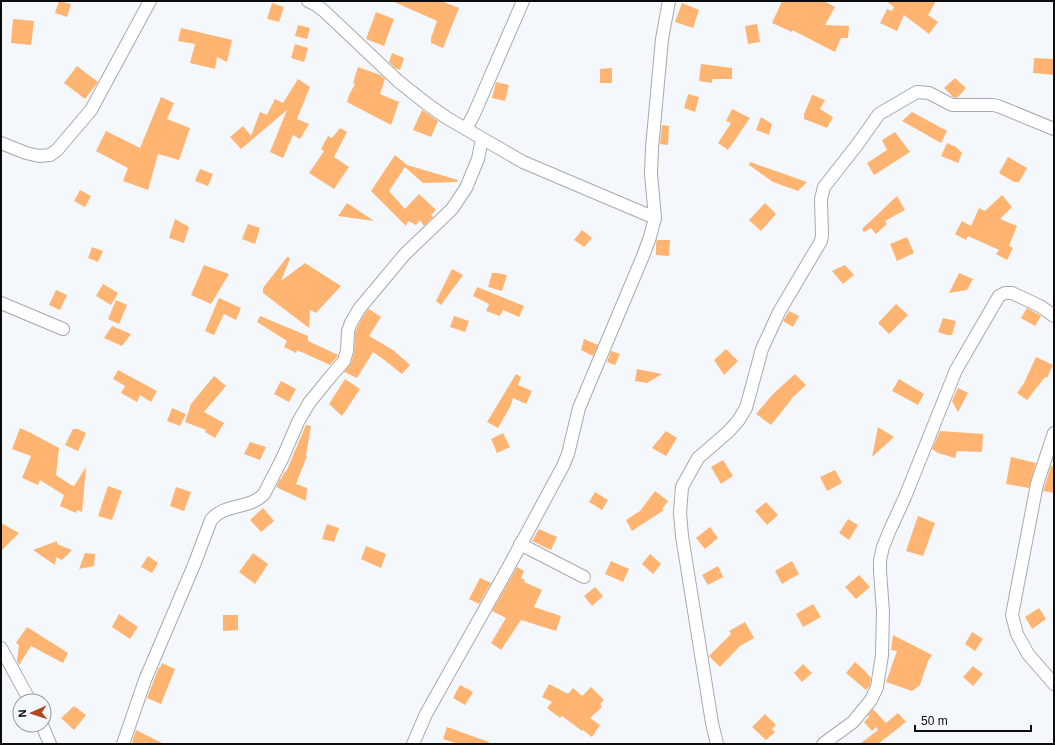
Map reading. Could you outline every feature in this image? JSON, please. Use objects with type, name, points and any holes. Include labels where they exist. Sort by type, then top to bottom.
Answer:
[{"type":"street","points":[[1,143],[26,153],[39,156],[50,155],[57,150],[91,110],[150,1]]},
{"type":"street","points":[[308,1],[324,11],[404,85],[427,104],[466,129],[523,162],[655,218]]},
{"type":"street","points":[[466,129],[474,114],[523,1]]},
{"type":"street","points":[[413,744],[426,714],[563,466],[571,442],[579,408],[650,237],[655,218],[651,174],[652,148],[662,38],[669,1]]},
{"type":"street","points":[[717,744],[712,723],[682,536],[680,513],[682,487],[698,458],[728,432],[738,421],[746,408],[762,349],[779,312],[822,241],[821,199],[824,187],[879,114],[917,92],[929,94],[952,105],[998,106],[1054,129]]},
{"type":"street","points":[[123,744],[144,680],[194,565],[211,520],[215,514],[220,511],[254,502],[260,499],[264,494],[283,457],[298,422],[309,403],[344,360],[347,351],[348,331],[351,322],[359,309],[405,254],[452,209],[466,188],[478,159],[482,139]]},
{"type":"street","points":[[823,744],[853,722],[871,700],[877,687],[882,655],[883,631],[880,560],[888,532],[905,497],[956,370],[999,296],[1005,293],[1012,293],[1040,306],[1054,316]]},
{"type":"street","points":[[1,303],[63,329]]},
{"type":"street","points":[[1054,433],[1037,484],[1012,615],[1017,634],[1028,654],[1054,684]]},
{"type":"street","points":[[520,544],[584,577]]},
{"type":"street","points":[[1,648],[26,693]]},
{"type":"street","points":[[45,733],[50,744]]},
{"type":"building","points":[[59,1],[71,4],[67,17],[55,13]]},
{"type":"building","points":[[392,1],[441,1],[459,8],[443,48],[431,43],[431,38],[437,21]]},
{"type":"building","points":[[782,1],[824,1],[835,7],[825,25],[849,26],[848,38],[841,38],[835,52],[792,30],[792,32],[772,23]]},
{"type":"building","points":[[886,1],[936,1],[928,15],[938,22],[929,34],[904,15],[897,31],[880,23],[887,9],[892,11],[894,7]]},
{"type":"building","points":[[272,3],[284,7],[279,22],[267,19]]},
{"type":"building","points":[[682,3],[699,10],[693,28],[675,22]]},
{"type":"building","points":[[376,12],[394,19],[384,46],[366,39]]},
{"type":"building","points":[[13,19],[34,21],[31,45],[11,43]]},
{"type":"building","points":[[757,24],[760,42],[748,44],[745,26]]},
{"type":"building","points":[[298,25],[310,28],[307,39],[295,36]]},
{"type":"building","points":[[181,28],[232,40],[227,62],[217,57],[215,69],[190,63],[195,44],[178,41]]},
{"type":"building","points":[[295,44],[308,48],[304,62],[291,58]]},
{"type":"building","points":[[392,53],[404,58],[400,70],[395,68],[389,62]]},
{"type":"building","points":[[1034,58],[1054,59],[1054,75],[1033,73]]},
{"type":"building","points":[[701,64],[732,68],[732,79],[712,79],[712,83],[699,81]]},
{"type":"building","points":[[77,66],[98,82],[85,99],[64,83]]},
{"type":"building","points":[[358,67],[380,75],[385,79],[380,94],[399,102],[391,125],[347,102],[355,84],[353,83]]},
{"type":"building","points":[[612,68],[612,83],[600,83],[600,69]]},
{"type":"building","points":[[955,78],[966,88],[957,98],[953,97],[944,88]]},
{"type":"building","points":[[298,79],[310,87],[297,119],[309,124],[300,139],[293,135],[283,158],[270,152],[287,110],[241,149],[230,137],[243,126],[251,136],[260,112],[267,115],[275,99],[283,103]]},
{"type":"building","points":[[496,82],[509,85],[505,101],[492,98]]},
{"type":"building","points":[[688,94],[699,97],[695,112],[684,108]]},
{"type":"building","points":[[812,95],[825,100],[820,109],[833,117],[827,128],[804,119],[804,114]]},
{"type":"building","points":[[161,97],[174,103],[167,119],[190,128],[179,160],[158,154],[148,190],[123,181],[128,168],[96,151],[106,131],[140,148]]},
{"type":"building","points":[[732,109],[750,118],[728,150],[718,143],[731,123],[726,121]]},
{"type":"building","points":[[422,110],[438,121],[431,137],[413,130]]},
{"type":"building","points":[[912,112],[947,131],[941,143],[902,121]]},
{"type":"building","points":[[761,117],[772,124],[769,135],[756,130]]},
{"type":"building","points":[[662,125],[669,126],[668,145],[660,144]]},
{"type":"building","points":[[340,128],[347,132],[334,157],[349,167],[334,189],[309,173],[324,151],[321,149],[328,136],[332,138]]},
{"type":"building","points":[[895,132],[910,152],[874,175],[867,163],[887,150],[882,140]]},
{"type":"building","points":[[947,143],[956,147],[962,153],[958,163],[941,156]]},
{"type":"building","points":[[395,155],[407,165],[458,180],[457,182],[423,183],[405,167],[389,191],[405,209],[419,194],[436,210],[431,215],[433,217],[424,226],[420,220],[416,225],[408,221],[406,226],[371,191]]},
{"type":"building","points":[[1008,157],[1027,168],[1019,182],[1014,182],[999,173]]},
{"type":"building","points":[[750,162],[807,182],[798,191],[773,182],[749,165]]},
{"type":"building","points":[[200,169],[213,174],[208,186],[195,181]]},
{"type":"building","points":[[80,190],[91,196],[85,207],[74,201]]},
{"type":"building","points":[[1002,195],[1012,207],[1000,219],[1017,226],[1009,246],[1013,248],[1007,260],[996,254],[999,250],[968,236],[966,240],[955,234],[962,221],[971,226],[979,208],[985,211]]},
{"type":"building","points":[[897,196],[905,210],[885,221],[887,224],[876,234],[871,228],[864,232],[862,229]]},
{"type":"building","points":[[347,203],[374,221],[338,216]]},
{"type":"building","points":[[765,203],[776,214],[761,231],[749,220]]},
{"type":"building","points":[[175,219],[189,227],[184,243],[169,238]]},
{"type":"building","points":[[248,224],[260,228],[255,244],[242,239]]},
{"type":"building","points":[[582,230],[592,238],[584,247],[574,240]]},
{"type":"building","points":[[907,237],[914,253],[897,261],[890,244]]},
{"type":"building","points":[[657,240],[670,240],[669,256],[656,255]]},
{"type":"building","points":[[92,247],[103,251],[98,262],[88,258]]},
{"type":"building","points":[[287,257],[290,258],[281,281],[305,263],[341,286],[316,313],[310,310],[309,328],[263,293],[263,288]]},
{"type":"building","points":[[204,265],[229,274],[211,304],[191,295]]},
{"type":"building","points":[[845,265],[854,275],[843,284],[832,271]]},
{"type":"building","points":[[452,269],[463,275],[441,305],[436,301]]},
{"type":"building","points":[[492,273],[507,275],[502,291],[488,287]]},
{"type":"building","points":[[959,273],[973,279],[967,290],[949,293]]},
{"type":"building","points":[[103,284],[118,293],[111,305],[96,296]]},
{"type":"building","points":[[477,287],[524,306],[519,317],[503,310],[500,316],[486,311],[489,304],[473,296]]},
{"type":"building","points":[[56,290],[67,295],[60,310],[49,305]]},
{"type":"building","points":[[219,298],[241,308],[236,320],[224,314],[214,335],[205,331]]},
{"type":"building","points":[[116,300],[127,305],[119,324],[108,319]]},
{"type":"building","points":[[896,304],[908,315],[889,334],[878,323]]},
{"type":"building","points":[[1027,308],[1041,316],[1035,326],[1021,318]]},
{"type":"building","points":[[369,309],[381,317],[369,336],[393,350],[410,365],[402,374],[373,352],[357,378],[344,372],[351,363],[354,353],[355,333],[365,313]]},
{"type":"building","points":[[789,311],[799,316],[793,327],[783,321]]},
{"type":"building","points":[[260,316],[308,336],[308,341],[338,355],[337,357],[330,365],[297,350],[296,353],[284,347],[287,341],[257,322]]},
{"type":"building","points":[[454,316],[469,321],[465,332],[450,327]]},
{"type":"building","points":[[943,318],[956,321],[952,335],[938,332]]},
{"type":"building","points":[[112,326],[131,334],[122,346],[104,338]]},
{"type":"building","points":[[584,339],[598,345],[593,356],[581,350]]},
{"type":"building","points":[[726,349],[738,361],[724,375],[714,360]]},
{"type":"building","points":[[611,351],[620,354],[615,365],[607,362]]},
{"type":"building","points":[[1036,357],[1053,365],[1047,378],[1045,377],[1027,400],[1017,393],[1024,383]]},
{"type":"building","points":[[637,369],[662,374],[647,383],[635,381]]},
{"type":"building","points":[[118,370],[157,391],[151,402],[140,395],[137,402],[121,393],[125,386],[113,379]]},
{"type":"building","points":[[516,374],[521,377],[518,385],[532,391],[526,404],[513,398],[510,407],[498,428],[487,422]]},
{"type":"building","points":[[795,374],[806,385],[791,399],[771,425],[756,414],[773,394]]},
{"type":"building","points":[[214,376],[226,386],[204,412],[224,423],[215,438],[205,432],[206,430],[185,422],[191,404]]},
{"type":"building","points":[[345,379],[360,389],[342,416],[329,404]]},
{"type":"building","points":[[899,379],[924,394],[918,405],[892,391]]},
{"type":"building","points":[[281,381],[296,389],[289,402],[274,394]]},
{"type":"building","points":[[958,388],[968,393],[958,412],[952,401]]},
{"type":"building","points":[[172,408],[186,414],[180,426],[167,421]]},
{"type":"building","points":[[306,425],[311,426],[307,456],[296,484],[307,488],[306,501],[276,487],[285,471],[286,472]]},
{"type":"building","points":[[878,427],[894,437],[872,457]]},
{"type":"building","points":[[20,428],[59,448],[56,475],[71,485],[74,486],[86,467],[82,512],[77,510],[76,513],[60,506],[64,495],[40,480],[38,485],[22,478],[31,456],[12,449]]},
{"type":"building","points":[[73,429],[78,429],[86,433],[78,451],[65,445]]},
{"type":"building","points":[[666,431],[677,438],[666,456],[652,448]]},
{"type":"building","points":[[940,431],[983,434],[982,452],[957,451],[955,458],[938,453],[932,449]]},
{"type":"building","points":[[503,433],[510,447],[497,453],[491,439]]},
{"type":"building","points":[[250,442],[266,447],[260,460],[244,454]]},
{"type":"building","points":[[1011,457],[1036,463],[1029,488],[1006,484]]},
{"type":"building","points":[[723,460],[733,476],[721,484],[711,467]]},
{"type":"building","points":[[1051,466],[1054,466],[1054,493],[1043,491]]},
{"type":"building","points":[[835,470],[842,483],[827,491],[820,477]]},
{"type":"building","points":[[108,486],[122,491],[112,520],[98,516]]},
{"type":"building","points":[[176,487],[191,492],[184,511],[170,506]]},
{"type":"building","points":[[655,491],[668,501],[662,509],[664,510],[632,531],[626,520],[640,511]]},
{"type":"building","points":[[595,492],[608,500],[602,510],[589,502]]},
{"type":"building","points":[[766,502],[778,515],[767,525],[755,511]]},
{"type":"building","points":[[263,508],[274,521],[261,532],[250,520]]},
{"type":"building","points":[[918,516],[935,523],[923,556],[906,551]]},
{"type":"building","points":[[848,519],[858,525],[849,540],[839,533]]},
{"type":"building","points":[[1,523],[19,533],[1,551]]},
{"type":"building","points":[[327,524],[339,528],[334,542],[322,539]]},
{"type":"building","points":[[710,527],[718,538],[705,549],[696,538]]},
{"type":"building","points":[[539,529],[557,537],[551,550],[532,541]]},
{"type":"building","points":[[57,541],[57,544],[72,550],[62,560],[56,557],[55,565],[33,550]]},
{"type":"building","points":[[366,546],[386,554],[381,568],[361,559]]},
{"type":"building","points":[[85,553],[95,554],[94,566],[79,569]]},
{"type":"building","points":[[253,553],[268,564],[255,584],[239,572]]},
{"type":"building","points":[[650,554],[661,564],[653,574],[642,564]]},
{"type":"building","points":[[148,556],[158,563],[152,573],[141,567]]},
{"type":"building","points":[[611,561],[629,569],[623,582],[605,574]]},
{"type":"building","points":[[792,561],[799,574],[782,584],[775,571]]},
{"type":"building","points":[[718,566],[723,577],[708,585],[702,575]]},
{"type":"building","points":[[517,567],[524,571],[521,578],[525,580],[524,582],[542,590],[534,607],[561,616],[556,631],[521,620],[501,650],[491,643],[506,618],[492,611]]},
{"type":"building","points":[[859,575],[870,587],[856,599],[845,587]]},
{"type":"building","points":[[480,578],[491,583],[479,604],[469,599]]},
{"type":"building","points":[[595,587],[603,596],[592,606],[584,596]]},
{"type":"building","points":[[813,604],[821,617],[803,627],[796,614]]},
{"type":"building","points":[[1039,608],[1046,619],[1032,629],[1025,617]]},
{"type":"building","points":[[119,614],[138,627],[130,639],[112,627]]},
{"type":"building","points":[[223,615],[238,615],[238,630],[223,631]]},
{"type":"building","points":[[745,622],[754,638],[740,646],[720,667],[709,656],[731,634],[729,631]]},
{"type":"building","points":[[27,627],[68,653],[63,663],[31,646],[19,665],[17,661],[19,645],[16,643]]},
{"type":"building","points":[[972,632],[983,639],[975,651],[965,644]]},
{"type":"building","points":[[893,635],[932,655],[928,661],[920,685],[912,691],[886,682],[897,651],[891,650]]},
{"type":"building","points":[[855,662],[871,678],[870,685],[866,690],[846,673]]},
{"type":"building","points":[[162,663],[175,669],[161,704],[147,698]]},
{"type":"building","points":[[803,664],[812,673],[802,682],[794,673]]},
{"type":"building","points":[[973,666],[983,674],[973,686],[963,677]]},
{"type":"building","points":[[549,684],[568,694],[573,688],[582,696],[591,687],[604,700],[600,704],[602,707],[590,718],[600,725],[592,737],[562,716],[560,718],[547,708],[552,702],[542,697]]},
{"type":"building","points":[[460,685],[473,692],[465,705],[453,698]]},
{"type":"building","points":[[74,706],[86,715],[74,730],[61,718]]},
{"type":"building","points":[[873,709],[886,723],[898,713],[906,722],[878,744],[862,744],[861,743],[878,730],[876,727],[872,731],[864,722],[869,717],[868,715]]},
{"type":"building","points":[[765,714],[776,725],[772,729],[775,732],[766,740],[752,727]]},
{"type":"building","points":[[447,727],[489,742],[488,744],[458,744],[443,739]]},
{"type":"building","points":[[136,730],[164,744],[136,744],[132,742]]}]
